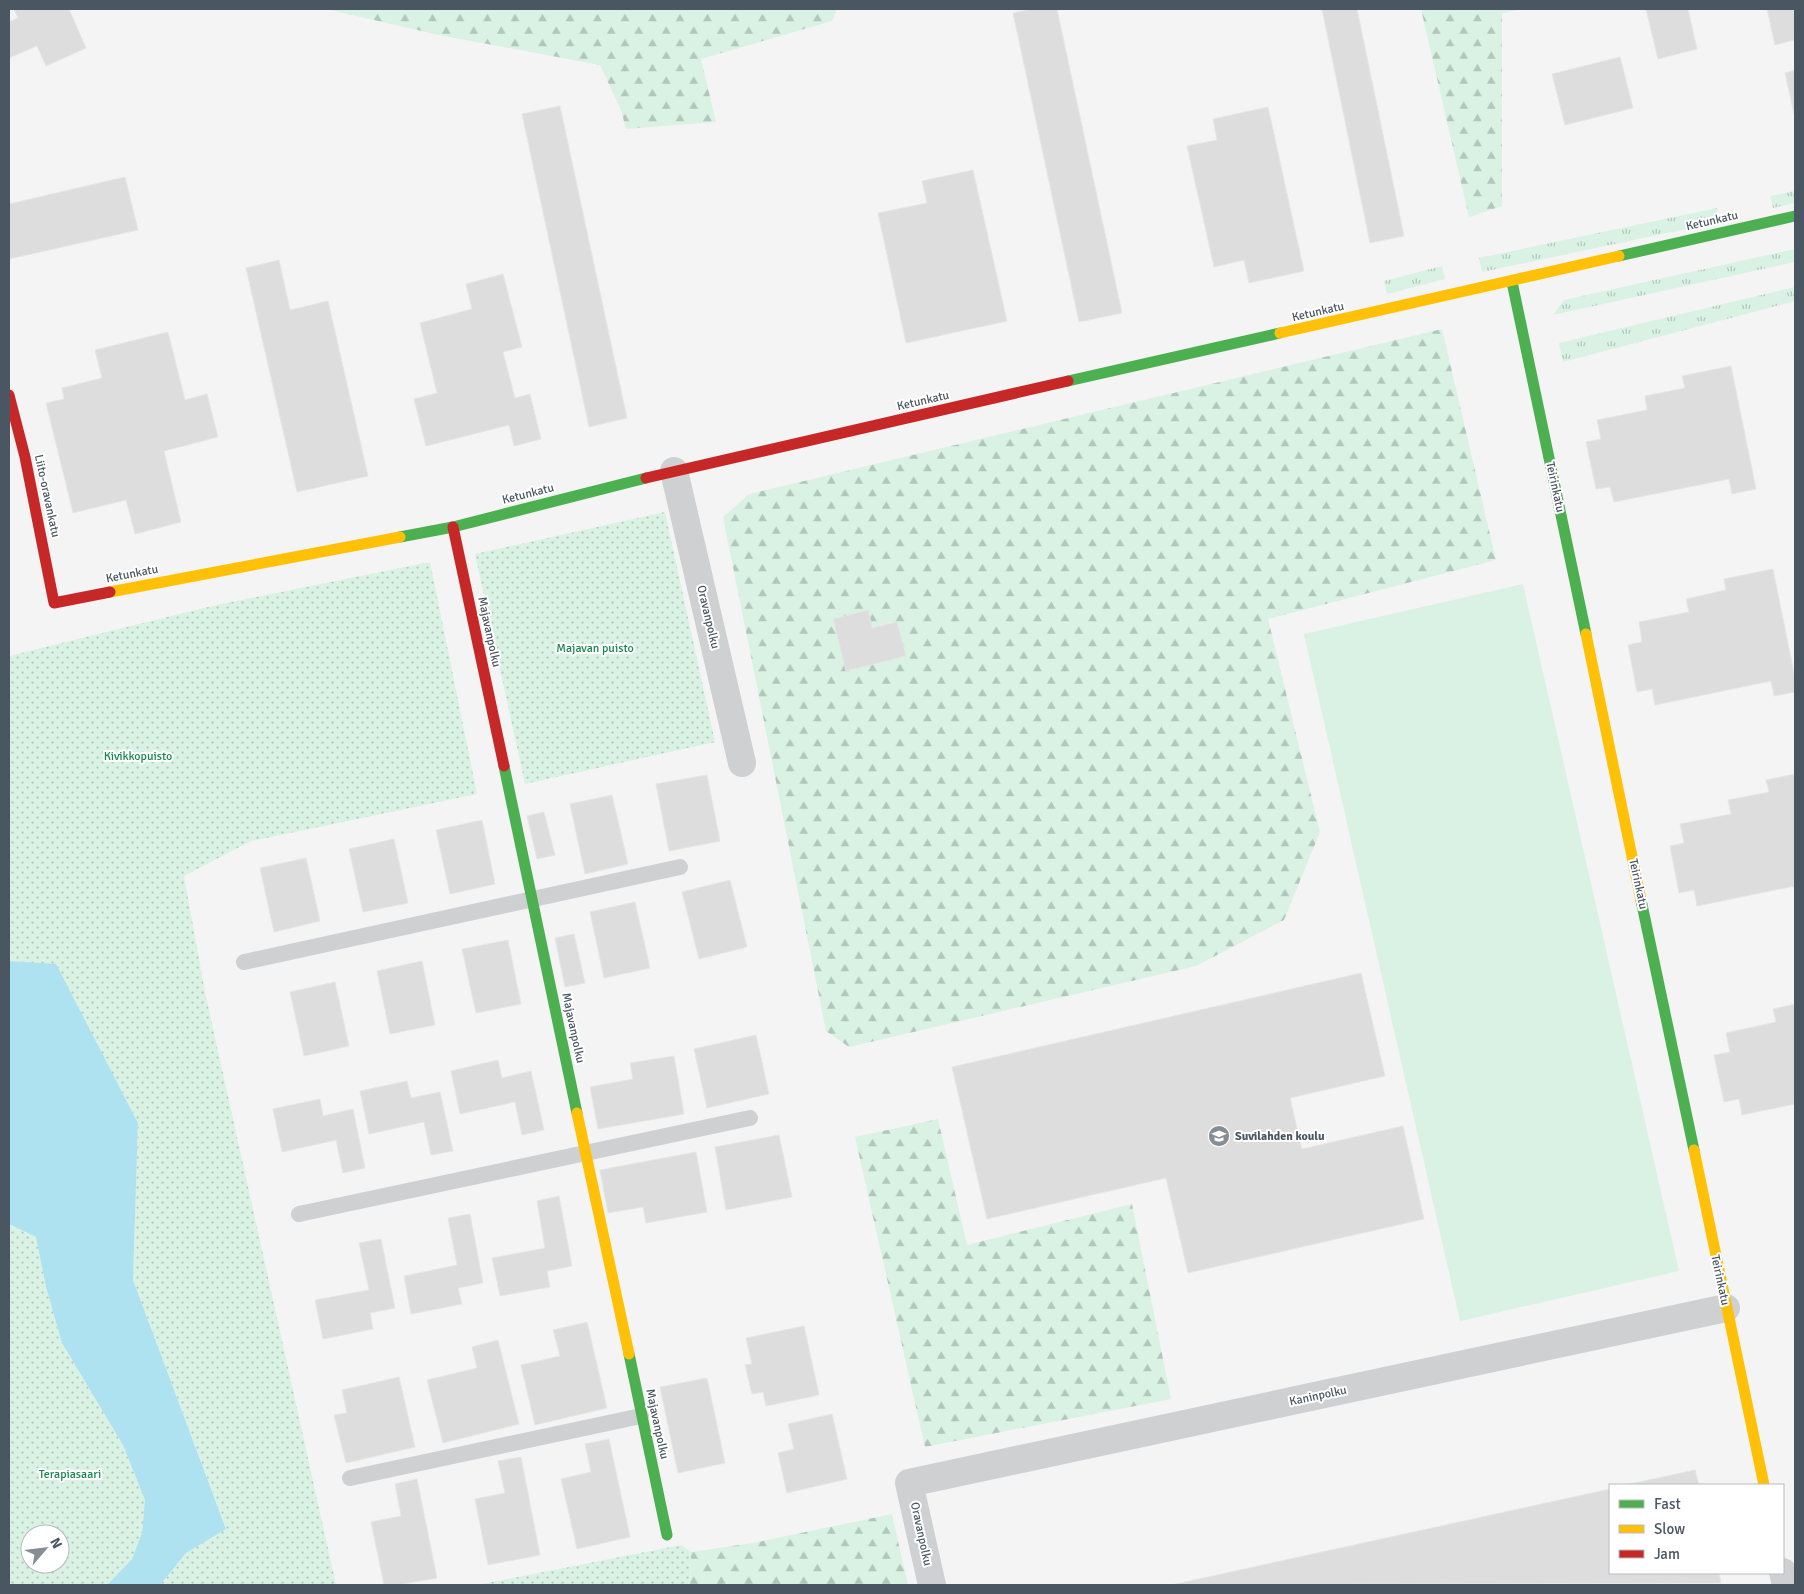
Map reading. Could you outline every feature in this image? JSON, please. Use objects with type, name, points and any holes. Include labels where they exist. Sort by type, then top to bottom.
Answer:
[{"type":"street","name":"Ketunkatu","points":[[54,603],[453,527],[674,471],[1512,282],[1795,216]]},
{"type":"street","name":"Teirinkatu","points":[[1512,282],[1764,1484]]},
{"type":"street","name":"Liito-oravankatu","points":[[9,396],[25,457],[54,603]]},
{"type":"street","name":"Oravanpolku","points":[[674,471],[742,763]]},
{"type":"street","name":"Majavanpolku","points":[[453,527],[667,1535]]},
{"type":"street","name":"Kaninpolku","points":[[910,1483],[1726,1308]]},
{"type":"street","name":"Oravanpolku","points":[[910,1483],[932,1585]]},
{"type":"lane","points":[[244,962],[680,867]]},
{"type":"lane","points":[[299,1214],[585,1151],[750,1118]]},
{"type":"lane","points":[[350,1478],[642,1416]]},
{"type":"green space","points":[[326,9],[837,9],[832,21],[701,59],[716,122],[626,129],[621,110],[600,65],[439,35]]},
{"type":"green space","points":[[1421,9],[1522,9],[1502,13],[1502,206],[1469,217]]},
{"type":"green space","points":[[1795,191],[1795,203],[1773,208],[1770,196]]},
{"type":"green space","points":[[1717,208],[1719,222],[1482,272],[1479,258]]},
{"type":"green space","points":[[1795,249],[1795,262],[1553,315],[1564,300]]},
{"type":"green space","points":[[1442,266],[1445,279],[1387,294],[1384,281]]},
{"type":"green space","points":[[1795,287],[1795,301],[1563,362],[1559,343]]},
{"type":"green space","points":[[1442,329],[1496,560],[1268,619],[1320,832],[1284,920],[1196,966],[849,1047],[826,1031],[723,517],[749,494]]},
{"type":"green space","name":"Majavan puisto","points":[[665,512],[715,742],[525,784],[475,554]]},
{"type":"green space","name":"Kivikkopuisto","points":[[430,562],[477,794],[251,841],[184,876],[205,992],[336,1585],[160,1585],[186,1553],[226,1528],[133,1280],[138,1123],[56,965],[9,961],[9,656],[212,606]]},
{"type":"green space","points":[[1523,584],[1679,1271],[1460,1321],[1304,634]]},
{"type":"green space","points":[[938,1119],[967,1245],[1132,1204],[1171,1399],[925,1447],[855,1137]]},
{"type":"green space","name":"Terapiasaari","points":[[9,1224],[36,1237],[46,1287],[62,1343],[123,1445],[145,1500],[142,1533],[132,1559],[107,1585],[9,1585]]},
{"type":"green space","points":[[892,1514],[908,1585],[690,1585],[691,1552],[753,1543]]},
{"type":"green space","points":[[681,1545],[691,1552],[690,1585],[477,1585]]},
{"type":"water","points":[[9,961],[56,964],[138,1123],[133,1280],[226,1529],[186,1553],[160,1585],[107,1585],[132,1559],[142,1533],[145,1500],[123,1445],[62,1343],[46,1287],[36,1237],[9,1224]]},
{"type":"building","points":[[14,9],[69,9],[86,48],[46,66],[37,46],[9,58],[9,22],[18,18]]},
{"type":"building","points":[[1032,9],[1057,9],[1122,313],[1079,322],[1013,13]]},
{"type":"building","points":[[1322,9],[1357,9],[1404,236],[1370,243]]},
{"type":"building","points":[[1646,9],[1688,9],[1697,49],[1658,59]]},
{"type":"building","points":[[1767,9],[1795,9],[1795,45],[1794,40],[1775,45]]},
{"type":"building","points":[[1620,57],[1633,108],[1565,125],[1552,74]]},
{"type":"building","points":[[1795,70],[1795,118],[1785,73]]},
{"type":"building","points":[[560,106],[627,418],[589,427],[522,114]]},
{"type":"building","points":[[1268,107],[1304,271],[1249,283],[1244,260],[1214,267],[1187,146],[1217,140],[1213,119]]},
{"type":"building","points":[[973,170],[1007,321],[906,343],[878,213],[927,203],[922,181]]},
{"type":"building","points":[[125,177],[138,230],[9,259],[9,204]]},
{"type":"building","points":[[279,260],[290,310],[328,301],[368,476],[297,492],[246,268]]},
{"type":"building","points":[[503,274],[522,347],[503,352],[515,398],[530,394],[541,439],[514,446],[509,425],[426,446],[414,399],[437,393],[420,323],[472,309],[466,284]]},
{"type":"building","points":[[168,332],[185,400],[207,394],[218,437],[164,451],[181,522],[135,534],[126,500],[73,513],[46,403],[64,399],[62,388],[102,378],[95,350]]},
{"type":"building","points":[[1731,366],[1756,489],[1732,494],[1729,479],[1614,502],[1610,487],[1596,489],[1586,442],[1601,439],[1597,420],[1647,410],[1645,396],[1685,388],[1682,376]]},
{"type":"building","points":[[1773,569],[1795,678],[1795,692],[1774,696],[1771,681],[1655,705],[1652,689],[1637,692],[1628,645],[1642,642],[1639,622],[1689,612],[1686,599],[1726,590],[1724,579]]},
{"type":"building","points":[[868,610],[872,628],[897,622],[906,656],[846,671],[833,619]]},
{"type":"building","points":[[1795,774],[1795,886],[1697,906],[1694,890],[1679,893],[1670,846],[1684,843],[1680,824],[1731,814],[1728,800],[1769,792],[1766,780]]},
{"type":"building","points":[[707,775],[720,841],[669,851],[656,784]]},
{"type":"building","points":[[612,795],[628,864],[585,874],[570,804]]},
{"type":"building","points":[[544,812],[555,855],[537,859],[527,816]]},
{"type":"building","points":[[482,820],[495,884],[450,894],[436,830]]},
{"type":"building","points":[[394,839],[408,903],[363,912],[349,849]]},
{"type":"building","points":[[306,858],[320,921],[274,932],[260,868]]},
{"type":"building","points":[[730,880],[747,947],[699,959],[682,892]]},
{"type":"building","points":[[635,902],[650,968],[604,978],[590,912]]},
{"type":"building","points":[[574,934],[585,983],[565,987],[555,938]]},
{"type":"building","points":[[508,940],[521,1004],[476,1013],[462,949]]},
{"type":"building","points":[[422,961],[435,1025],[390,1034],[377,971]]},
{"type":"building","points":[[1361,973],[1385,1076],[1290,1098],[1302,1149],[1403,1126],[1424,1219],[1188,1273],[1166,1178],[987,1219],[952,1067]]},
{"type":"building","points":[[335,982],[349,1046],[304,1056],[290,992]]},
{"type":"building","points":[[1795,1004],[1795,1104],[1742,1115],[1739,1099],[1724,1102],[1714,1055],[1730,1052],[1726,1033],[1776,1022],[1773,1009]]},
{"type":"building","points":[[756,1035],[769,1094],[707,1108],[694,1049]]},
{"type":"building","points":[[674,1056],[684,1114],[598,1129],[590,1087],[633,1079],[630,1063]]},
{"type":"building","points":[[498,1060],[502,1078],[531,1071],[544,1130],[522,1135],[515,1102],[460,1114],[451,1071]]},
{"type":"building","points":[[407,1081],[411,1098],[440,1092],[453,1151],[431,1155],[424,1122],[369,1134],[360,1091]]},
{"type":"building","points":[[320,1099],[323,1116],[353,1109],[365,1168],[343,1173],[336,1140],[282,1152],[273,1109]]},
{"type":"building","points":[[779,1135],[792,1197],[726,1210],[715,1147]]},
{"type":"building","points":[[696,1152],[707,1212],[646,1223],[643,1207],[608,1213],[600,1170]]},
{"type":"building","points":[[559,1196],[572,1266],[547,1271],[550,1287],[500,1296],[492,1258],[545,1248],[537,1201]]},
{"type":"building","points":[[470,1214],[483,1283],[458,1288],[462,1304],[411,1314],[404,1276],[457,1265],[448,1218]]},
{"type":"building","points":[[381,1239],[395,1308],[370,1313],[373,1329],[323,1339],[315,1300],[369,1290],[359,1243]]},
{"type":"building","points":[[587,1322],[607,1408],[535,1425],[521,1365],[560,1356],[553,1330]]},
{"type":"building","points":[[804,1326],[819,1395],[766,1406],[763,1392],[752,1394],[745,1365],[752,1364],[746,1338]]},
{"type":"building","points":[[498,1340],[519,1424],[443,1443],[427,1380],[477,1368],[472,1347]]},
{"type":"building","points":[[399,1377],[415,1447],[346,1463],[334,1415],[347,1413],[342,1390]]},
{"type":"building","points":[[707,1378],[725,1463],[678,1473],[660,1387]]},
{"type":"building","points":[[832,1414],[847,1479],[787,1493],[778,1453],[794,1449],[788,1424]]},
{"type":"building","points":[[609,1439],[630,1537],[577,1549],[561,1479],[591,1472],[585,1444]]},
{"type":"building","points":[[521,1457],[540,1555],[488,1565],[475,1499],[505,1493],[498,1461]]},
{"type":"building","points":[[1695,1470],[1699,1484],[1630,1484]]},
{"type":"building","points":[[417,1479],[437,1578],[397,1585],[384,1585],[371,1522],[401,1516],[395,1484]]},
{"type":"building","points":[[1609,1489],[1609,1574],[1719,1574],[1721,1583],[1171,1585]]},
{"type":"traffic: fast","points":[[1619,256],[1795,216]]},
{"type":"traffic: fast","points":[[1512,282],[1586,634]]},
{"type":"traffic: fast","points":[[1068,381],[1280,333]]},
{"type":"traffic: fast","points":[[400,537],[453,527],[646,478]]},
{"type":"traffic: fast","points":[[504,766],[577,1113]]},
{"type":"traffic: fast","points":[[1641,900],[1694,1150]]},
{"type":"traffic: fast","points":[[629,1354],[667,1535]]},
{"type":"traffic: slow","points":[[1280,333],[1619,256]]},
{"type":"traffic: slow","points":[[110,592],[400,537]]},
{"type":"traffic: slow","points":[[1586,634],[1641,900]]},
{"type":"traffic: slow","points":[[577,1113],[629,1354]]},
{"type":"traffic: slow","points":[[1694,1150],[1764,1484]]},
{"type":"traffic: jam","points":[[646,478],[1068,381]]},
{"type":"traffic: jam","points":[[9,395],[25,457],[54,603],[110,592]]},
{"type":"traffic: jam","points":[[453,527],[504,766]]},
{"type":"place","name":"Suvilahden koulu","points":[[1219,1136]]}]
